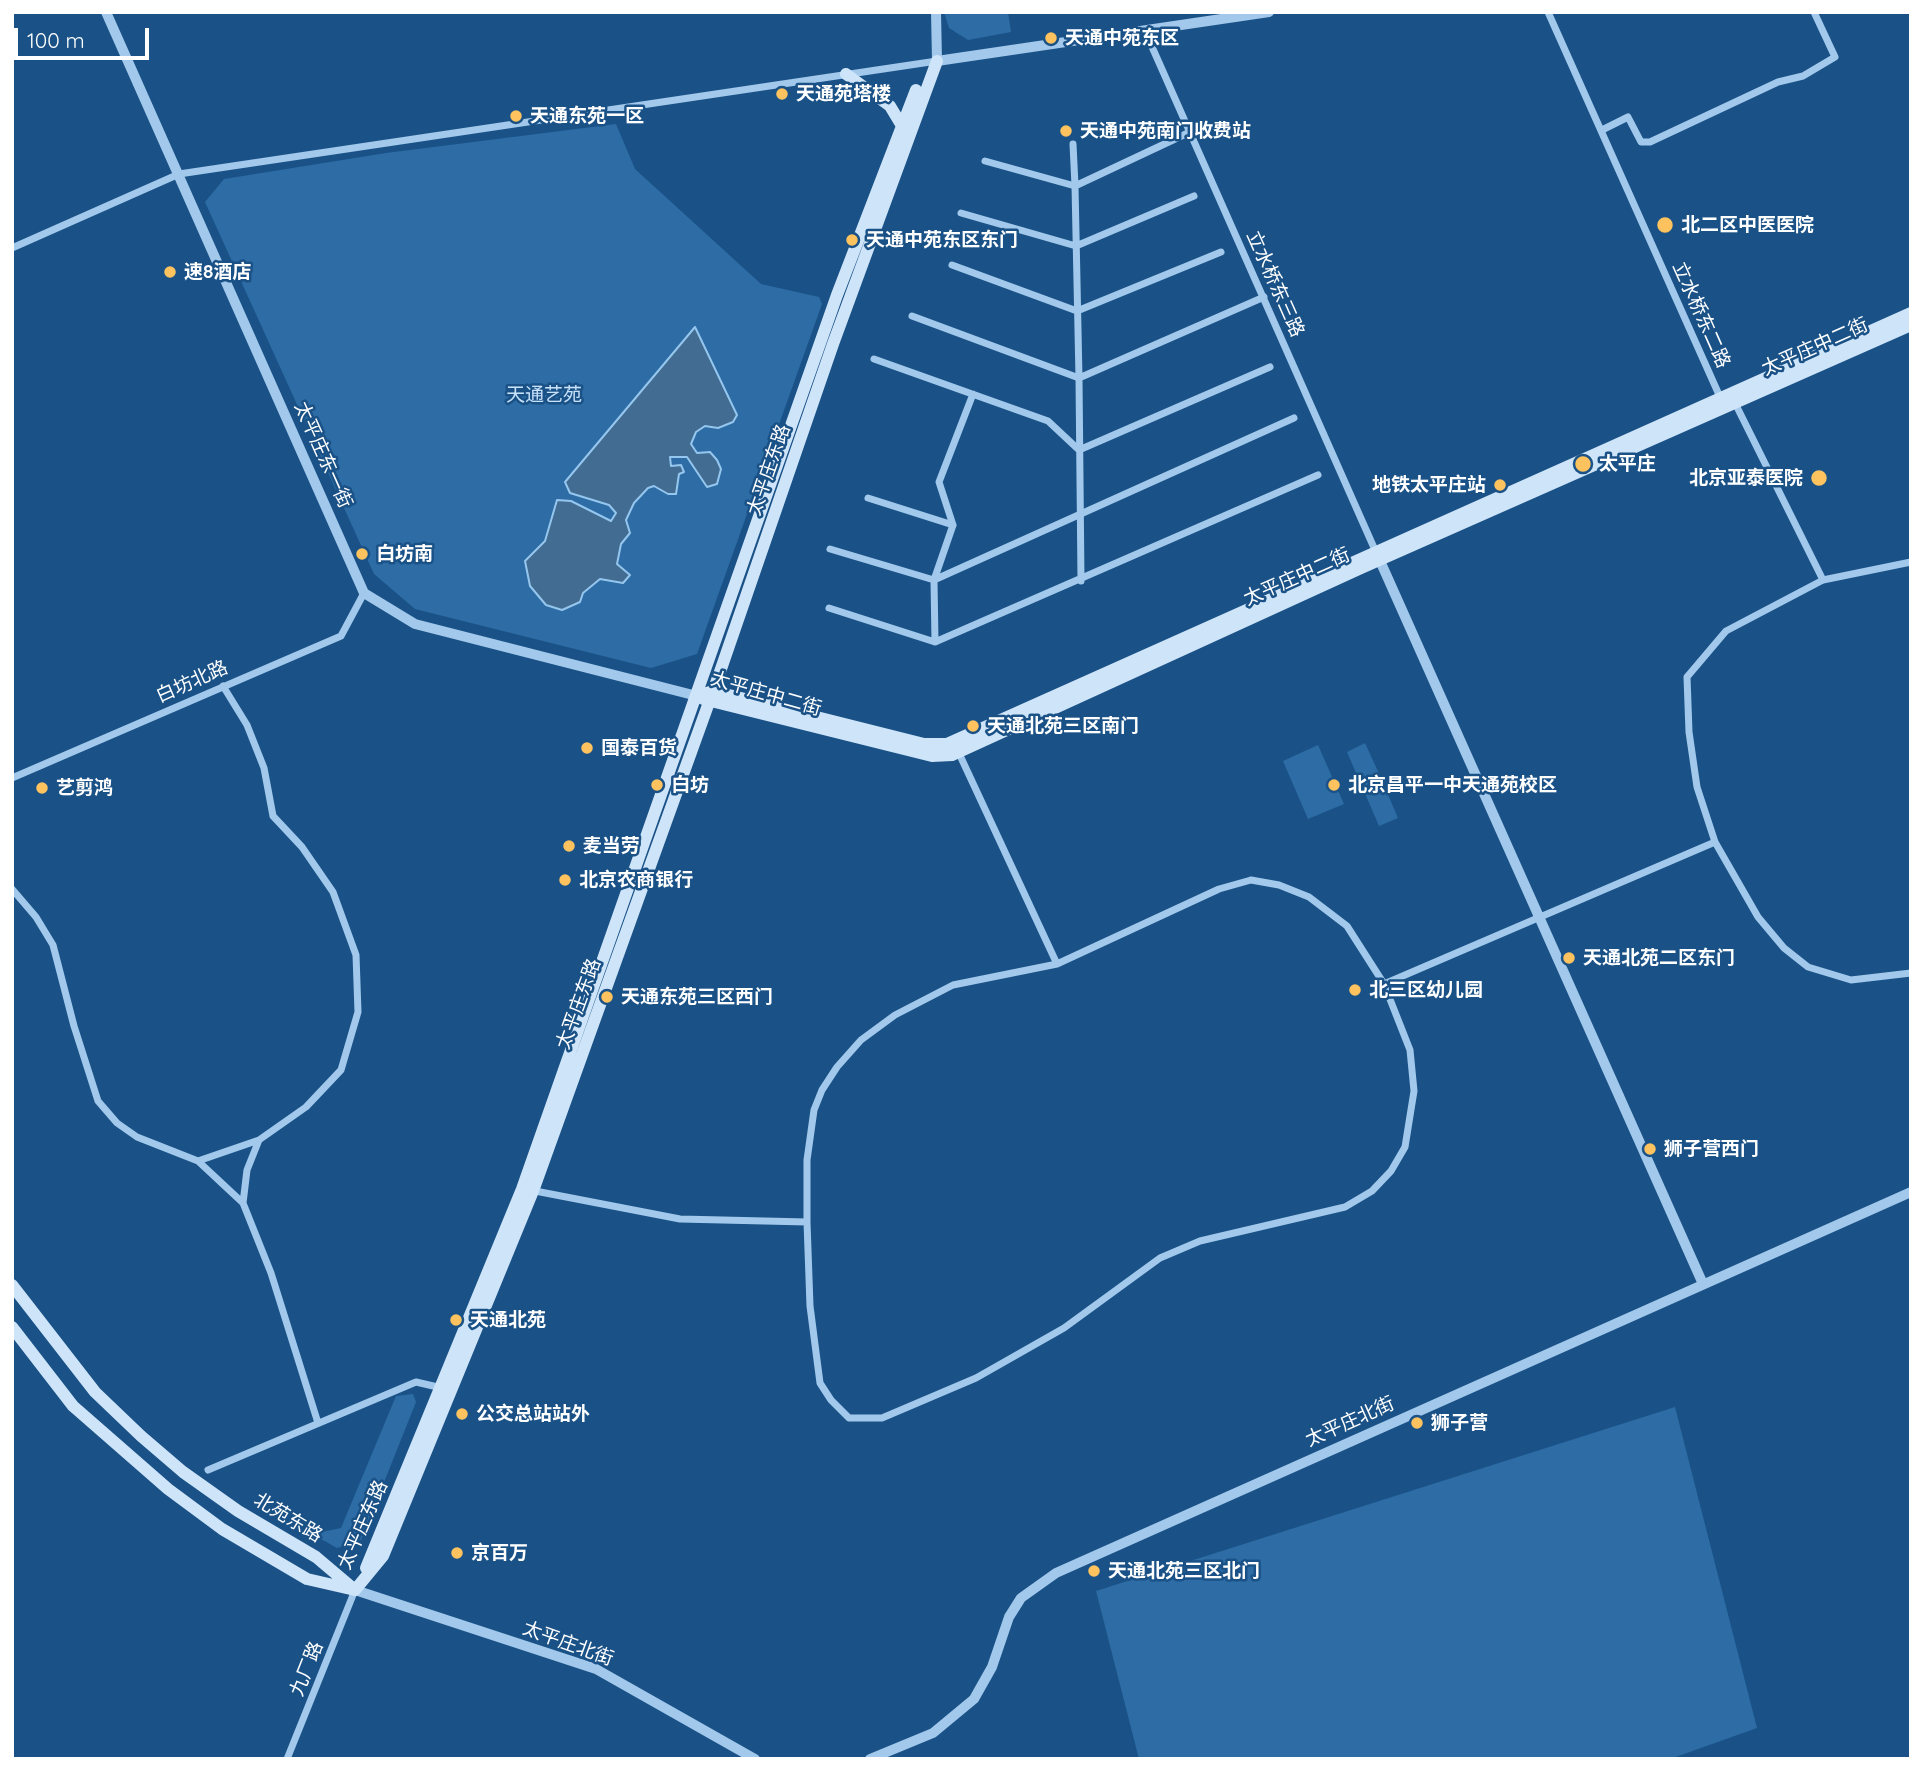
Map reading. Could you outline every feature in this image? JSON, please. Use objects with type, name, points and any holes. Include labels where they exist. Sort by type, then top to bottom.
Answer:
[{"type":"main road","name":"太平庄东路","points":[[706,696],[837,295],[919,83],[937,61]]},
{"type":"main road","name":"太平庄东路","points":[[355,1590],[447,1390],[528,1190],[937,61]]},
{"type":"main road","points":[[846,74],[890,106],[902,126]]},
{"type":"main road","name":"太平庄中二街","points":[[706,696],[932,756],[945,757],[956,747],[1720,397],[1911,313]]},
{"type":"main road","name":"太平庄中二街","points":[[1378,555],[1737,403],[1911,325]]},
{"type":"main road","name":"北苑东路","points":[[12,1284],[94,1392],[141,1436],[183,1472],[238,1511],[316,1557],[355,1590]]},
{"type":"main road","points":[[12,1327],[73,1406],[168,1489],[222,1529],[307,1579],[355,1590]]},
{"type":"street","name":"太平庄东一街","points":[[106,12],[364,593]]},
{"type":"street","name":"太平庄东路","points":[[936,12],[937,61]]},
{"type":"street","points":[[12,248],[179,174],[1269,12]]},
{"type":"street","name":"立水桥东二路","points":[[1548,12],[1720,397],[1737,403]]},
{"type":"street","points":[[1602,130],[1628,117],[1641,142],[1650,142],[1778,82],[1803,76],[1835,57],[1814,12]]},
{"type":"street","name":"立水桥东三路","points":[[1145,31],[1378,555]]},
{"type":"street","points":[[985,160],[1075,186],[1190,132]]},
{"type":"street","points":[[1073,144],[1082,581]]},
{"type":"street","points":[[961,213],[1076,246],[1194,197]]},
{"type":"street","points":[[952,265],[1077,311],[1221,252]]},
{"type":"street","points":[[912,316],[1079,378],[1264,297]]},
{"type":"street","points":[[874,359],[1048,421],[1079,450]]},
{"type":"street","points":[[1079,450],[1270,367]]},
{"type":"street","points":[[935,642],[934,580],[953,525],[939,482],[974,394]]},
{"type":"street","points":[[1737,403],[1823,580]]},
{"type":"street","points":[[830,549],[934,580],[1294,418]]},
{"type":"street","points":[[830,608],[935,642],[1082,581],[1318,475]]},
{"type":"street","points":[[868,498],[953,525]]},
{"type":"street","points":[[1378,555],[1703,1284]]},
{"type":"street","points":[[1911,562],[1823,580],[1726,631],[1687,677],[1689,732],[1697,787],[1715,842],[1758,917],[1784,948],[1808,967],[1851,981],[1911,973]]},
{"type":"street","points":[[364,593],[415,624],[706,696]]},
{"type":"street","name":"白坊北路","points":[[12,778],[341,636],[364,593]]},
{"type":"street","points":[[198,1161],[259,1140],[306,1107],[341,1070],[358,1012],[356,955],[333,892],[302,847],[273,816],[264,768],[247,725],[223,685]]},
{"type":"street","points":[[956,747],[1056,964]]},
{"type":"street","points":[[1384,984],[1715,842]]},
{"type":"street","points":[[1251,880],[1279,886],[1309,897],[1347,926],[1384,984],[1410,1050],[1414,1091],[1405,1147],[1372,1191],[1346,1207],[1199,1241],[1160,1258],[1064,1328],[976,1378],[882,1418],[849,1418],[831,1400],[820,1383],[810,1306],[807,1160],[814,1110],[822,1090],[837,1067],[861,1040],[895,1015],[953,985],[1056,964],[1219,889],[1251,880]]},
{"type":"street","points":[[12,889],[36,917],[53,946],[74,1026],[98,1101],[117,1123],[138,1137],[198,1161],[243,1203],[271,1273],[318,1423]]},
{"type":"street","points":[[243,1203],[247,1170],[259,1140]]},
{"type":"street","points":[[528,1190],[680,1219],[807,1222]]},
{"type":"street","name":"太平庄北街","points":[[870,1759],[933,1733],[974,1699],[992,1667],[1009,1617],[1021,1598],[1056,1573],[1911,1192]]},
{"type":"street","points":[[208,1470],[416,1381],[447,1390]]},
{"type":"street","name":"太平庄北街","points":[[355,1590],[596,1669],[755,1759]]},
{"type":"street","name":"九厂路","points":[[287,1759],[355,1590]]},
{"type":"green space","points":[[944,12],[1008,12],[1011,32],[968,40],[949,28]]},
{"type":"green space","name":"天通艺苑","points":[[616,124],[635,169],[761,284],[819,297],[822,304],[697,654],[651,668],[415,609],[374,574],[205,202],[224,179],[386,153]]},
{"type":"green space","points":[[1365,743],[1381,778],[1362,787],[1347,752]]},
{"type":"green space","points":[[1318,745],[1344,804],[1308,819],[1283,761]]},
{"type":"green space","points":[[1383,783],[1398,818],[1379,826],[1364,791]]},
{"type":"green space","points":[[413,1394],[416,1402],[361,1540],[337,1548],[312,1534],[341,1528],[396,1396]]},
{"type":"green space","points":[[1675,1407],[1757,1728],[1670,1759],[1139,1759],[1096,1591]]},
{"type":"shaded area","points":[[695,327],[737,415],[733,422],[718,428],[705,426],[696,432],[691,444],[697,453],[710,452],[717,460],[721,469],[717,484],[707,487],[687,457],[670,457],[671,466],[681,465],[684,472],[679,474],[676,494],[668,494],[654,486],[648,488],[634,503],[626,520],[630,533],[621,544],[617,564],[630,575],[623,583],[600,579],[583,593],[580,602],[562,610],[546,605],[530,586],[525,561],[545,541],[557,500],[571,501],[611,521],[616,513],[609,505],[570,493],[565,482]]},
{"type":"place","name":"天通中苑东区","points":[[1051,38]]},
{"type":"place","name":"天通苑塔楼","points":[[782,94]]},
{"type":"place","name":"天通东苑一区","points":[[516,116]]},
{"type":"place","name":"天通中苑南门收费站","points":[[1066,131]]},
{"type":"place","name":"北二区中医医院","points":[[1665,225]]},
{"type":"place","name":"天通中苑东区东门","points":[[852,240]]},
{"type":"place","name":"速8酒店","points":[[170,272]]},
{"type":"place","name":"太平庄","points":[[1583,464]]},
{"type":"place","name":"北京亚泰医院","points":[[1819,478]]},
{"type":"place","name":"地铁太平庄站","points":[[1500,485]]},
{"type":"place","name":"白坊南","points":[[362,554]]},
{"type":"place","name":"天通北苑三区南门","points":[[973,726]]},
{"type":"place","name":"国泰百货","points":[[587,748]]},
{"type":"place","name":"白坊","points":[[657,785]]},
{"type":"place","name":"北京昌平一中天通苑校区","points":[[1334,785]]},
{"type":"place","name":"艺剪鸿","points":[[42,788]]},
{"type":"place","name":"麦当劳","points":[[569,846]]},
{"type":"place","name":"北京农商银行","points":[[565,880]]},
{"type":"place","name":"天通北苑二区东门","points":[[1569,958]]},
{"type":"place","name":"北三区幼儿园","points":[[1355,990]]},
{"type":"place","name":"天通东苑三区西门","points":[[607,997]]},
{"type":"place","name":"狮子营西门","points":[[1650,1149]]},
{"type":"place","name":"天通北苑","points":[[456,1320]]},
{"type":"place","name":"公交总站站外","points":[[462,1414]]},
{"type":"place","name":"狮子营","points":[[1417,1423]]},
{"type":"place","name":"京百万","points":[[457,1553]]},
{"type":"place","name":"天通北苑三区北门","points":[[1094,1571]]}]
